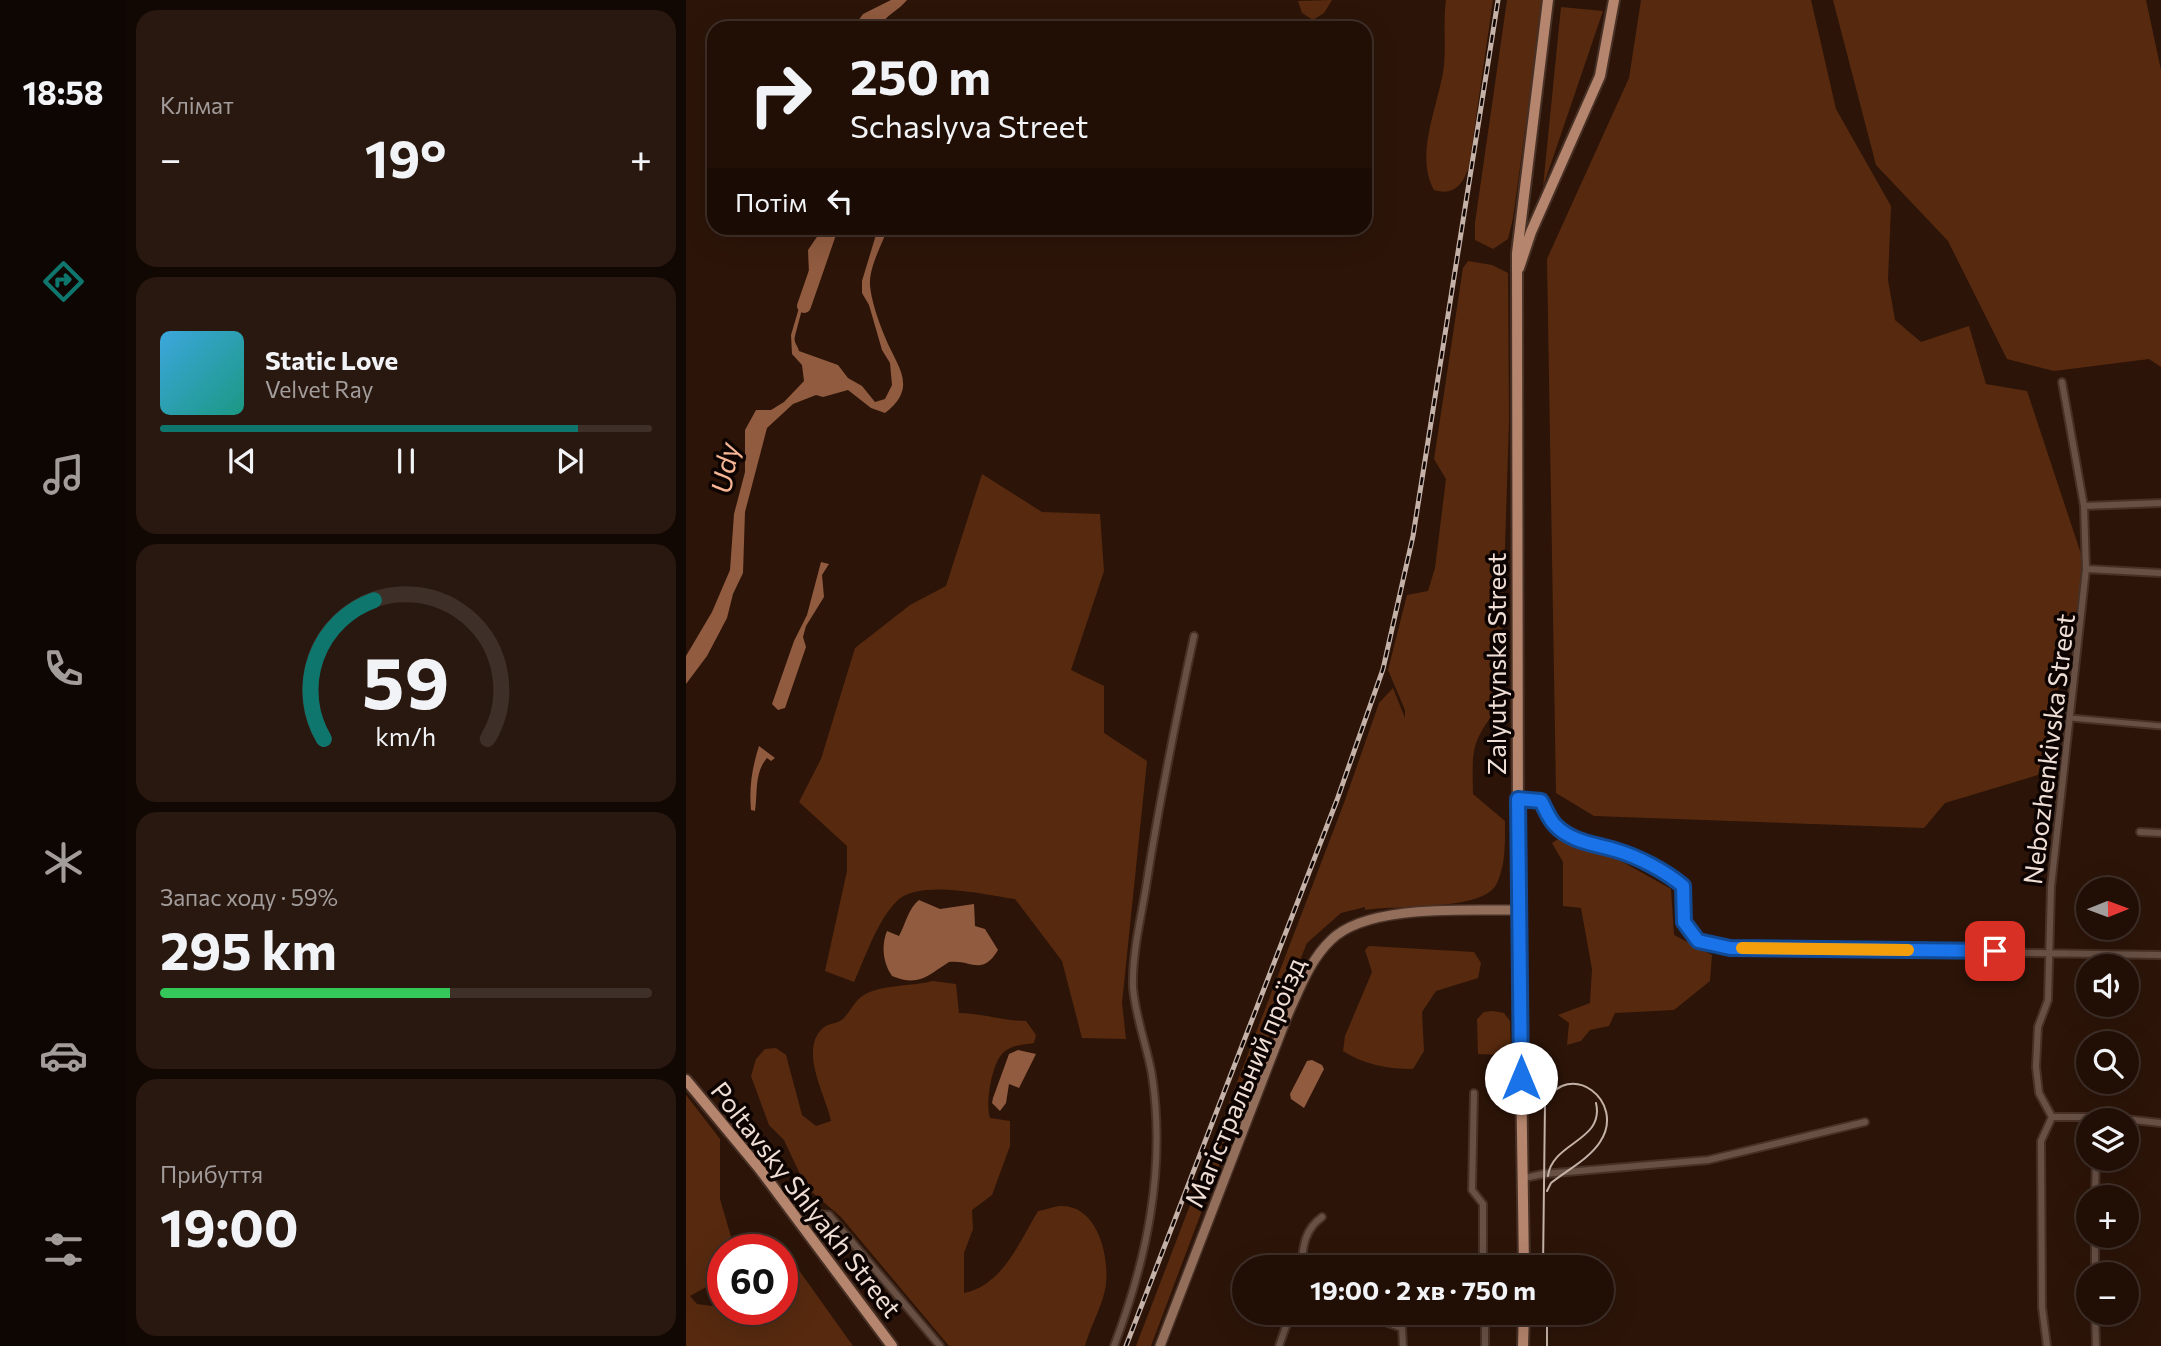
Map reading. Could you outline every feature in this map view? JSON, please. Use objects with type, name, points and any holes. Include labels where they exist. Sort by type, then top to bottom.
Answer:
[{"type":"main road","name":"Zalyutynska Street","points":[[1524,1255],[1518,799],[1517,253],[1548,0]]},
{"type":"main road","points":[[1518,270],[1531,232],[1600,76],[1614,0]]},
{"type":"main road","name":"Магістральний проїзд","points":[[1160,1346],[1288,1014],[1311,965],[1332,938],[1365,920],[1401,914],[1520,910]]},
{"type":"main road","name":"Poltavsky Shlyakh Street","points":[[686,1080],[799,1221],[892,1346]]},
{"type":"main road","points":[[1523,1346],[1524,1325]]},
{"type":"street","name":"Nebozhenkivska Street","points":[[2052,1117],[2039,1093],[2036,1067],[2038,1027],[2048,1000],[2051,887],[2086,569],[2084,506],[2062,382]]},
{"type":"street","points":[[2084,506],[2161,503]]},
{"type":"street","points":[[2086,569],[2161,573]]},
{"type":"street","points":[[1114,1346],[1142,1263],[1151,1223],[1157,1150],[1154,1101],[1152,1077],[1133,987],[1154,837],[1194,636]]},
{"type":"street","points":[[2071,718],[2161,726]]},
{"type":"street","points":[[1518,799],[1541,801],[1555,825],[1578,839],[1616,850],[1673,878],[1683,886],[1684,922],[1698,941],[1730,948],[2161,954]]},
{"type":"street","points":[[2140,832],[2161,833]]},
{"type":"street","points":[[1474,1093],[1472,1190],[1483,1204],[1483,1255]]},
{"type":"street","points":[[2047,1346],[2042,1307],[2041,1141],[2052,1117],[2076,1117]]},
{"type":"street","points":[[2139,1121],[2161,1123]]},
{"type":"street","points":[[1524,1178],[1543,1174],[1708,1160],[1865,1122]]},
{"type":"street","points":[[799,1221],[819,1214],[829,1215],[940,1346]]},
{"type":"street","points":[[1302,1255],[1304,1240],[1314,1223],[1322,1217]]},
{"type":"street","points":[[1279,1346],[1286,1325]]},
{"type":"street","points":[[1394,1325],[1402,1328],[1403,1346]]},
{"type":"street","points":[[1485,1325],[1485,1346]]},
{"type":"street","points":[[2095,1325],[2096,1346]]},
{"type":"shaded area","points":[[891,0],[907,0],[884,21],[858,21],[863,14]]},
{"type":"shaded area","points":[[1332,0],[1324,13],[1313,20],[1302,13],[1298,1]]},
{"type":"shaded area","points":[[1446,0],[1493,0],[1469,166],[1461,184],[1452,190],[1441,191],[1434,190],[1426,161],[1444,66]]},
{"type":"shaded area","points":[[1507,0],[1543,0],[1513,218],[1508,239],[1493,249],[1475,240],[1475,223]]},
{"type":"shaded area","points":[[1641,0],[1811,0],[1836,109],[1891,206],[1888,280],[1895,320],[1921,342],[1969,326],[1986,384],[2027,391],[2086,569],[2038,775],[1945,803],[1924,828],[1594,816],[1556,793],[1547,259],[1629,78]]},
{"type":"shaded area","points":[[1833,0],[2146,0],[2161,70],[2161,367],[2149,359],[2054,371],[2007,359],[1948,241],[1876,165]]},
{"type":"shaded area","points":[[1561,7],[1603,11],[1543,187]]},
{"type":"shaded area","points":[[818,235],[826,235],[815,264],[795,342],[799,351],[838,365],[848,378],[862,386],[875,402],[885,399],[892,385],[890,363],[882,350],[869,305],[862,293],[862,281],[876,235],[885,235],[874,263],[870,285],[878,318],[902,376],[901,394],[885,413],[871,408],[848,390],[823,397],[816,395],[793,404],[767,428],[745,512],[743,573],[733,594],[727,618],[707,656],[686,684],[686,656],[712,612],[730,570],[734,514],[745,472],[745,430],[756,410],[771,410],[784,402],[804,381],[802,365],[792,354],[791,335],[809,274],[808,250]]},
{"type":"shaded area","points":[[1468,261],[1492,265],[1508,273],[1509,421],[1500,705],[1483,728],[1473,756],[1473,794],[1505,821],[1502,870],[1496,885],[1488,893],[1474,899],[1436,905],[1365,910],[1365,907],[1341,913],[1307,943],[1253,1075],[1151,1346],[1136,1346],[1344,803],[1379,703],[1393,688],[1405,718],[1405,710],[1388,670],[1407,595],[1428,591],[1435,568],[1446,479],[1434,459],[1463,268]]},
{"type":"shaded area","points":[[982,474],[1042,512],[1100,514],[1104,571],[1071,670],[1104,686],[1104,733],[1147,761],[1122,1003],[1126,1039],[1082,1038],[1062,961],[1015,899],[938,889],[908,894],[898,900],[884,918],[854,982],[825,971],[847,871],[847,846],[799,802],[821,759],[855,648],[910,605],[946,586]]},
{"type":"shaded area","points":[[821,562],[829,564],[822,575],[824,597],[806,626],[803,637],[806,647],[785,708],[778,710],[772,704],[794,641],[807,615]]},
{"type":"shaded area","points":[[759,746],[775,758],[771,761],[767,758],[760,770],[755,811],[751,810],[751,785]]},
{"type":"shaded area","points":[[1560,838],[1580,838],[1671,889],[1674,935],[1712,955],[1710,981],[1674,1010],[1615,1013],[1609,1026],[1590,1030],[1581,1041],[1567,1045],[1569,1023],[1558,1015],[1590,1003],[1592,969],[1581,908],[1563,906],[1563,862],[1552,843]]},
{"type":"shaded area","points":[[919,900],[940,909],[974,904],[975,926],[985,929],[998,950],[987,963],[981,965],[949,962],[916,980],[892,976],[884,954],[887,931],[899,936]]},
{"type":"shaded area","points":[[1369,946],[1474,952],[1481,963],[1478,978],[1436,991],[1422,1012],[1424,1051],[1413,1069],[1377,1065],[1359,1060],[1343,1051],[1345,1036],[1372,972],[1365,950]]},
{"type":"shaded area","points":[[933,981],[956,984],[959,1013],[1026,1021],[1036,1035],[1034,1043],[1005,1051],[998,1059],[992,1075],[988,1104],[990,1118],[1010,1121],[1010,1146],[992,1195],[972,1210],[973,1229],[964,1253],[964,1293],[989,1281],[1009,1261],[1038,1211],[1059,1206],[1073,1208],[1084,1214],[1093,1224],[1104,1250],[1106,1264],[1105,1290],[1085,1346],[949,1346],[841,1217],[806,1187],[784,1140],[769,1125],[751,1076],[756,1059],[765,1049],[776,1048],[786,1055],[802,1115],[816,1126],[831,1121],[813,1061],[816,1037],[825,1026],[843,1019],[858,1000],[870,992]]},
{"type":"shaded area","points":[[1484,1012],[1504,1013],[1510,1021],[1511,1049],[1501,1055],[1478,1054],[1477,1019]]},
{"type":"shaded area","points":[[1018,1050],[1036,1054],[1019,1088],[1009,1084],[1006,1103],[1000,1111],[992,1103],[993,1098],[1009,1054]]},
{"type":"shaded area","points":[[1312,1060],[1324,1069],[1304,1108],[1291,1099],[1290,1094],[1307,1061]]},
{"type":"shaded area","points":[[686,1095],[720,1139],[720,1199],[730,1234],[707,1234],[707,1287],[690,1296],[697,1304],[707,1305],[707,1325],[798,1325],[798,1269],[853,1346],[686,1346]]},
{"type":"waterway","name":"Udy","points":[[804,306],[829,235]]},
{"type":"tram line","points":[[1543,1255],[1545,1103],[1555,1090],[1568,1084],[1580,1085],[1592,1090],[1601,1100],[1606,1112],[1606,1127],[1596,1148],[1551,1183],[1547,1191]]},
{"type":"tram line","points":[[1548,1176],[1558,1156],[1593,1126],[1597,1116],[1596,1103]]},
{"type":"tram line","points":[[1547,1325],[1547,1346]]},
{"type":"railway","points":[[1126,1346],[1337,800],[1383,669],[1413,536],[1498,0]]},
{"type":"slow traffic","points":[[1742,948],[1908,950]]},
{"type":"route","points":[[1521,1078],[1518,799],[1541,801],[1555,825],[1571,836],[1590,845],[1616,850],[1673,878],[1683,886],[1684,922],[1698,941],[1730,948],[1995,951]]}]
